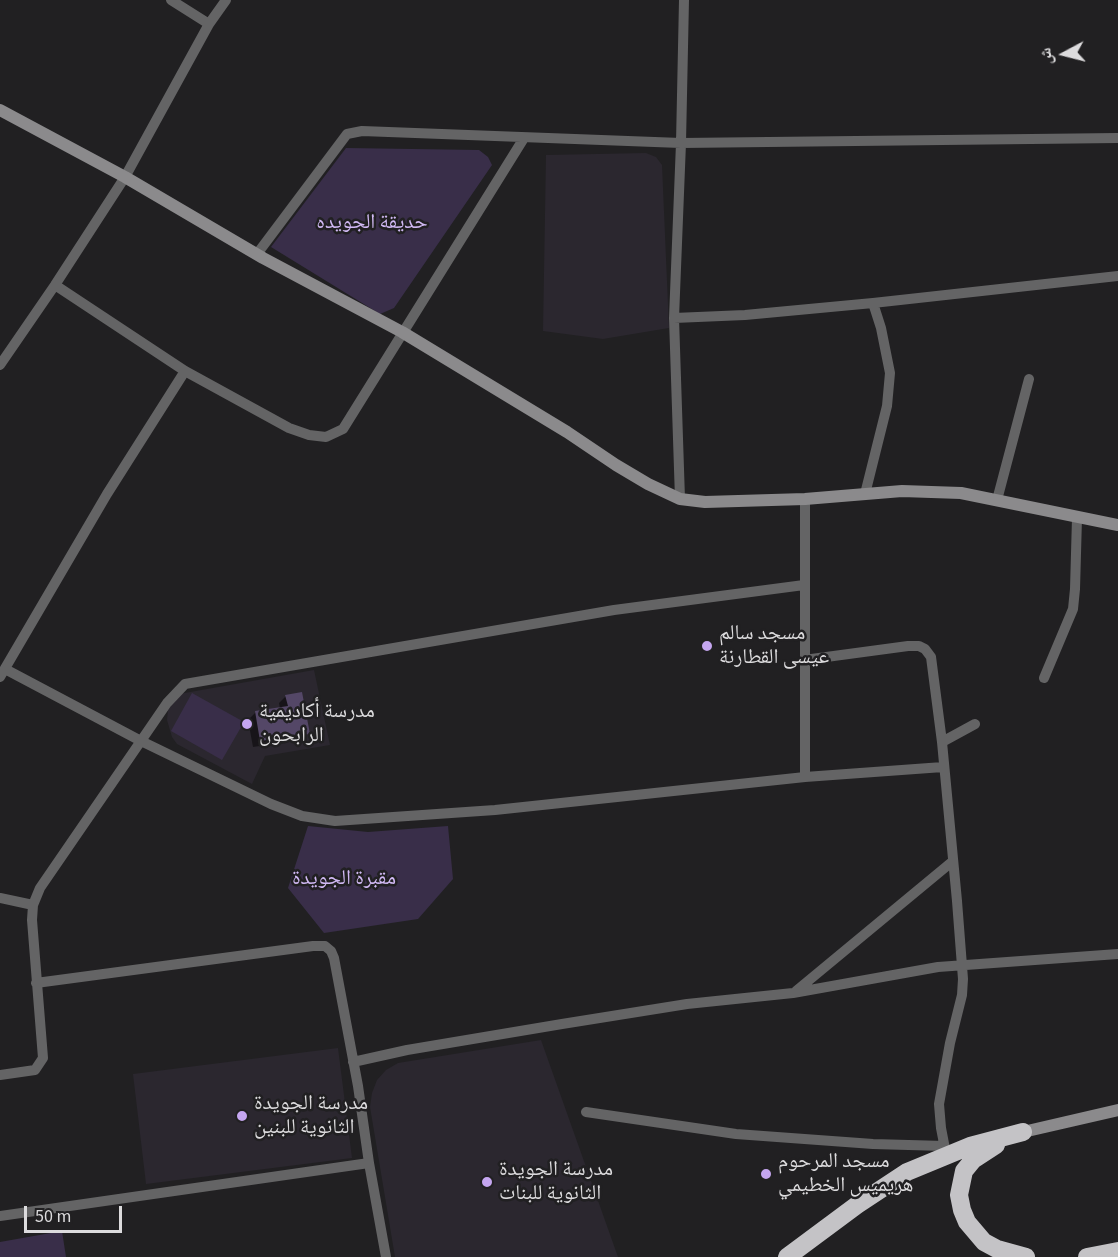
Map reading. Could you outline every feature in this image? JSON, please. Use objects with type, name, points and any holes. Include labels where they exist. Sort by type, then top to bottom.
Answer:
[{"type":"highway","points":[[786,1257],[887,1184],[945,1150],[1023,1132]]},
{"type":"highway","points":[[1023,1132],[996,1145],[973,1160],[964,1171],[959,1195],[967,1222],[984,1242],[997,1250],[1026,1257]]},
{"type":"highway","points":[[1087,1257],[1118,1251]]},
{"type":"street","points":[[171,0],[209,24]]},
{"type":"street","points":[[0,365],[125,177],[209,24],[226,0]]},
{"type":"street","points":[[680,499],[674,318],[684,0]]},
{"type":"street","points":[[0,110],[125,177],[257,254],[402,332],[567,432],[616,465],[680,499],[705,502],[805,499],[902,491],[961,493],[1118,525]]},
{"type":"street","points":[[257,254],[347,134],[362,131],[681,143],[1118,138]]},
{"type":"street","points":[[55,285],[185,370],[289,428],[309,435],[326,437],[343,429],[524,138]]},
{"type":"street","points":[[674,318],[744,315],[873,303],[1118,276]]},
{"type":"street","points":[[865,494],[887,406],[890,373],[884,338],[873,303]]},
{"type":"street","points":[[185,370],[107,494],[2,673],[271,804],[302,816],[335,821],[495,810],[806,777],[944,766]]},
{"type":"street","points":[[997,500],[1029,379]]},
{"type":"street","points":[[805,499],[806,777]]},
{"type":"street","points":[[1044,678],[1073,609],[1076,589],[1077,518]]},
{"type":"street","points":[[0,1076],[35,1070],[43,1058],[36,983],[33,905],[45,878],[176,691],[184,684],[614,610],[804,585]]},
{"type":"street","points":[[586,1112],[736,1134],[945,1150],[939,1104],[950,1043],[962,995],[962,964],[942,742],[931,657],[925,649],[919,646],[908,646],[804,660]]},
{"type":"street","points":[[942,742],[975,724]]},
{"type":"street","points":[[793,993],[953,861]]},
{"type":"street","points":[[0,898],[33,905]]},
{"type":"street","points":[[36,983],[325,946],[334,958],[386,1257]]},
{"type":"street","points":[[353,1062],[407,1050],[585,1020],[687,1004],[793,993],[962,964],[1118,954]]},
{"type":"street","points":[[1023,1132],[1118,1110]]},
{"type":"street","points":[[0,1216],[369,1163]]},
{"type":"shaded area","points":[[646,153],[656,157],[662,165],[669,328],[603,339],[543,331],[546,155]]},
{"type":"shaded area","name":"مدرسة أكاديمية الرابحون","points":[[314,670],[330,745],[265,756],[252,784],[177,744],[172,737],[167,720],[168,710],[179,694]]},
{"type":"shaded area","name":"مدرسة الجويدة الثانوية للبنات","points":[[541,1040],[618,1257],[395,1257],[370,1107],[377,1080],[386,1070],[398,1063]]},
{"type":"shaded area","name":"مدرسة الجويدة الثانوية للبنين","points":[[338,1048],[352,1158],[146,1184],[133,1074]]},
{"type":"green space","name":"حديقة الجويده","points":[[346,148],[479,150],[488,157],[492,165],[394,308],[380,314],[271,247]]},
{"type":"green space","points":[[192,693],[244,722],[222,760],[171,731]]},
{"type":"green space","name":"مقبرة الجويدة","points":[[308,826],[368,832],[448,826],[453,879],[418,919],[324,933],[288,888]]},
{"type":"green space","points":[[62,1231],[66,1257],[0,1257],[0,1242]]},
{"type":"building","points":[[302,692],[310,734],[260,741],[255,711],[288,706],[285,695]]},
{"type":"place","name":"مسجد سالم عيسى القطارنة","points":[[707,646]]},
{"type":"place","name":"مدرسة أكاديمية الرابحون","points":[[247,724]]},
{"type":"place","name":"مدرسة الجويدة الثانوية للبنين","points":[[242,1116]]},
{"type":"place","name":"مسجد المرحوم هريميس الخطيمي","points":[[766,1174]]},
{"type":"place","name":"مدرسة الجويدة الثانوية للبنات","points":[[487,1182]]}]
